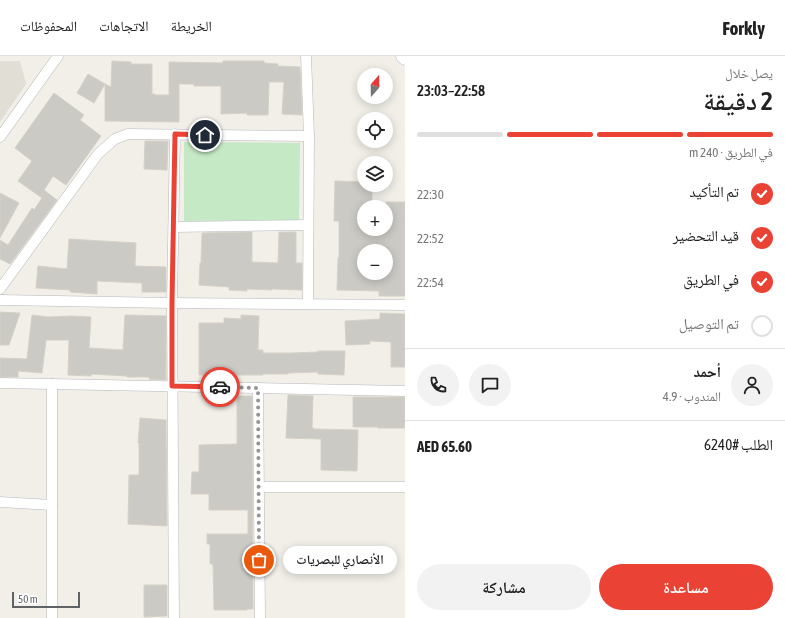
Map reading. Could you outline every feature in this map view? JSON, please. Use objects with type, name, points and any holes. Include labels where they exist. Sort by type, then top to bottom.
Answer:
[{"type":"street","points":[[0,137],[58,56]]},
{"type":"street","points":[[306,56],[309,136],[308,304]]},
{"type":"street","points":[[0,289],[98,154],[115,139],[128,134],[309,136]]},
{"type":"street","points":[[174,618],[172,303],[175,134]]},
{"type":"street","points":[[174,227],[308,225]]},
{"type":"street","points":[[0,300],[405,305]]},
{"type":"street","points":[[0,383],[405,391]]},
{"type":"street","points":[[52,384],[52,618]]},
{"type":"street","points":[[258,388],[260,618]]},
{"type":"street","points":[[259,487],[405,487]]},
{"type":"street","points":[[0,502],[52,505]]},
{"type":"shaded area","points":[[0,61],[20,61],[26,84],[0,122]]},
{"type":"green space","points":[[184,142],[300,143],[299,220],[184,221]]},
{"type":"building","points":[[112,61],[131,62],[131,64],[152,64],[152,94],[155,95],[169,95],[169,62],[223,63],[223,61],[264,61],[264,63],[278,64],[278,66],[300,67],[302,115],[282,114],[284,82],[269,82],[268,115],[247,115],[247,113],[221,114],[221,86],[194,86],[194,84],[179,84],[179,122],[105,121],[105,84],[111,87]]},
{"type":"building","points":[[88,74],[105,84],[94,103],[77,93]]},
{"type":"building","points":[[54,93],[84,115],[80,120],[101,136],[66,185],[53,176],[44,190],[57,200],[10,264],[0,259],[0,240],[8,245],[32,208],[34,210],[42,198],[18,181],[32,161],[15,148]]},
{"type":"building","points":[[145,141],[168,141],[167,170],[144,169]]},
{"type":"building","points":[[335,181],[357,182],[357,192],[372,192],[372,200],[357,200],[357,236],[393,236],[393,202],[405,202],[405,296],[379,296],[379,291],[337,290],[339,221],[334,221]]},
{"type":"building","points":[[0,193],[19,203],[0,238]]},
{"type":"building","points":[[252,232],[252,262],[278,263],[279,232],[296,232],[296,263],[302,263],[302,290],[247,289],[247,291],[229,290],[229,287],[199,285],[202,233]]},
{"type":"building","points":[[69,239],[136,243],[135,266],[166,267],[166,292],[142,292],[142,283],[97,281],[97,294],[70,292],[70,290],[36,288],[38,266],[67,269]]},
{"type":"building","points":[[0,312],[20,313],[9,345],[0,345]]},
{"type":"building","points":[[380,313],[405,314],[405,367],[391,367],[391,342],[370,341],[370,344],[346,345],[345,321],[380,319]]},
{"type":"building","points":[[32,315],[48,317],[91,317],[89,348],[123,350],[125,315],[166,316],[166,380],[149,379],[149,377],[91,374],[91,376],[68,375],[69,340],[46,340],[42,373],[18,371],[18,377],[0,377],[0,358],[27,359]]},
{"type":"building","points":[[241,315],[259,316],[258,350],[263,350],[263,353],[345,351],[344,375],[318,374],[318,372],[263,375],[199,375],[199,323],[224,323],[224,318],[241,319]]},
{"type":"building","points":[[288,395],[313,396],[312,428],[314,429],[358,430],[357,471],[321,470],[321,439],[286,438]]},
{"type":"building","points":[[237,396],[252,396],[253,609],[214,610],[213,564],[210,564],[210,544],[207,544],[207,534],[248,534],[248,510],[209,510],[209,494],[191,494],[192,472],[199,472],[199,445],[237,444]]},
{"type":"building","points":[[353,397],[405,397],[405,428],[353,427]]},
{"type":"building","points":[[140,418],[166,420],[167,526],[128,524],[129,475],[139,475],[138,443]]},
{"type":"building","points":[[144,585],[167,585],[167,616],[144,617]]},
{"type":"way so far","points":[[220,387],[258,388],[259,560]]},
{"type":"place","name":"الأنصاري للبصريات","points":[[259,560]]},
{"type":"route","points":[[205,135],[175,134],[172,386],[220,387]]}]
